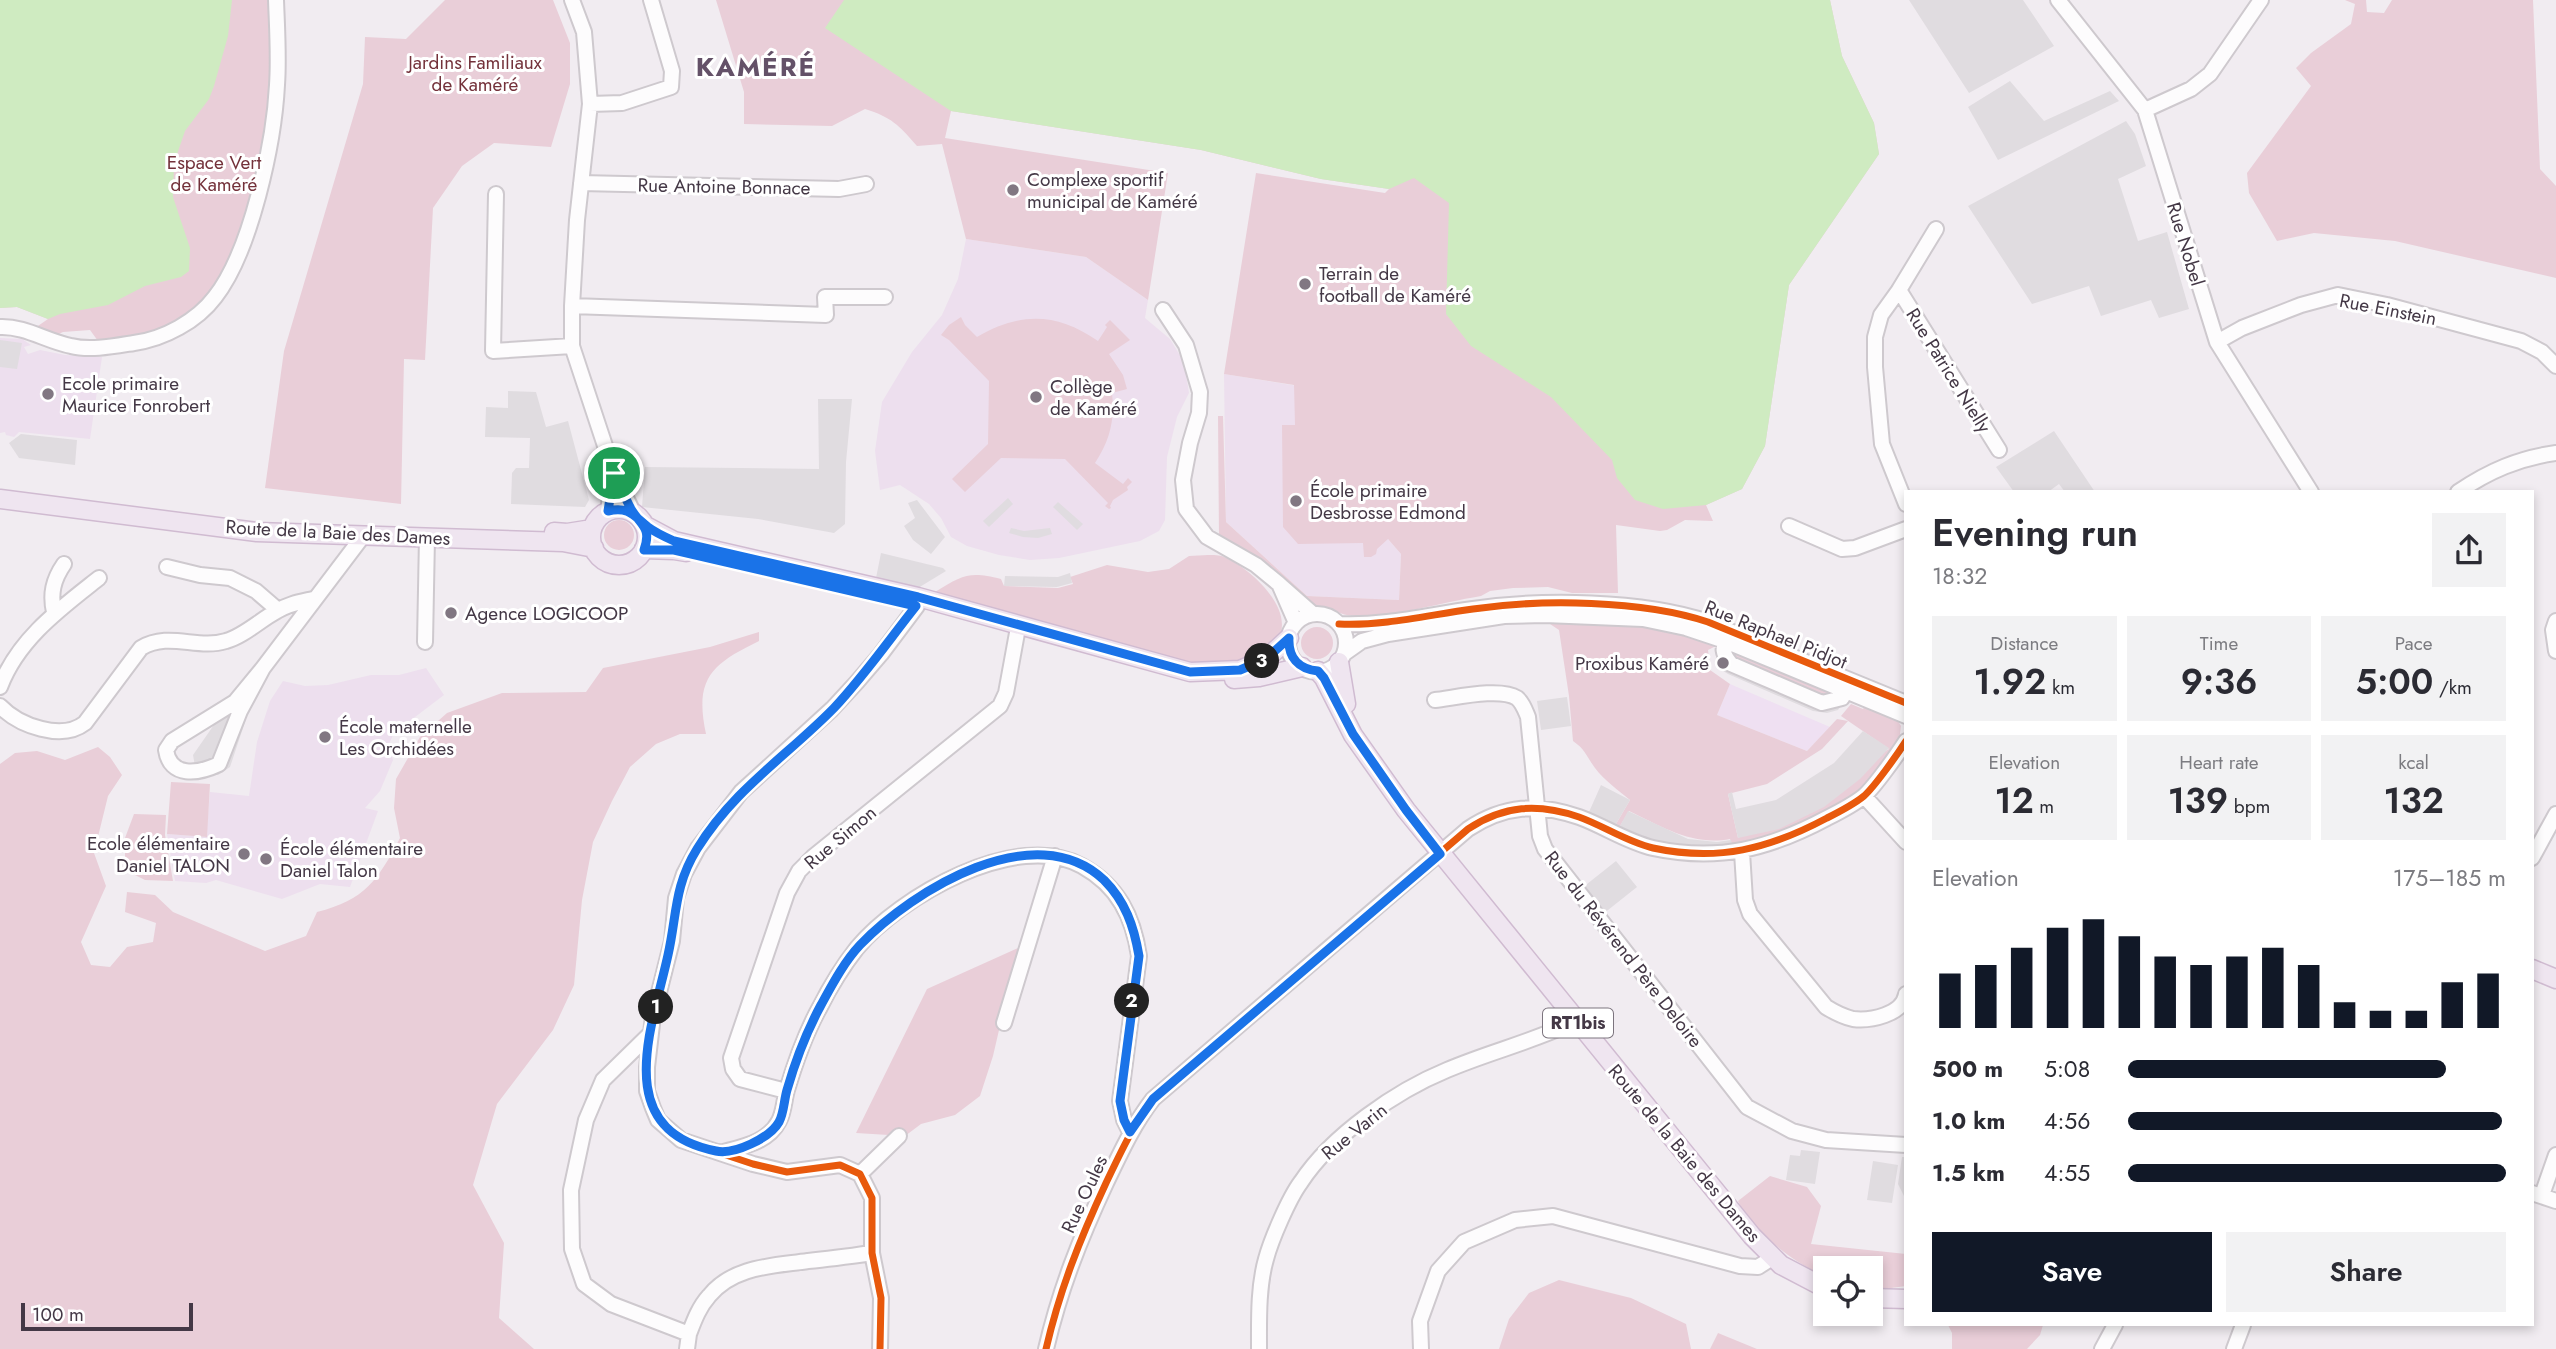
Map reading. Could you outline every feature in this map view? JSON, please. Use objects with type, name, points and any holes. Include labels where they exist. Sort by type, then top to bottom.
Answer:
[{"type":"main road","name":"Route de la Baie des Dames","points":[[0,490],[248,520],[567,533],[592,529]]},
{"type":"main road","name":"Route de la Baie des Dames","points":[[0,499],[257,531],[563,542],[594,548]]},
{"type":"main road","points":[[639,518],[647,541],[644,550],[632,561],[616,564],[601,558],[594,548],[592,529],[608,511],[616,509],[639,518],[674,541],[918,597],[1190,672],[1240,670],[1266,659],[1292,630]]},
{"type":"main road","points":[[644,550],[674,550],[916,606],[1189,678],[1238,679],[1310,669]]},
{"type":"main road","name":"Route de la Baie des Dames","points":[[1342,657],[1340,684],[1353,734]]},
{"type":"main road","name":"Route de la Baie des Dames","points":[[1310,669],[1324,678],[1353,734],[1406,810],[1576,1021],[1772,1258],[1813,1281]]},
{"type":"main road","points":[[2534,970],[2556,979]]},
{"type":"main road","points":[[1883,1298],[1904,1299]]},
{"type":"street","points":[[0,327],[13,326],[74,347],[137,343],[157,338],[186,323],[214,299],[238,256],[261,187],[273,131],[277,84],[276,0]]},
{"type":"street","points":[[572,0],[584,32],[590,104],[577,220],[572,346],[614,473],[639,518]]},
{"type":"street","points":[[590,104],[622,103],[671,86],[672,71],[651,0]]},
{"type":"street","name":"Rue Nobel","points":[[2059,0],[2145,110],[2217,342],[2310,490]]},
{"type":"street","points":[[2145,110],[2191,89],[2210,74],[2261,0]]},
{"type":"street","name":"Rue Antoine Bonnace","points":[[581,183],[839,189],[866,184]]},
{"type":"street","points":[[496,194],[493,351],[572,346]]},
{"type":"street","name":"Rue Patrice Nielly","points":[[1904,499],[1882,444],[1875,337],[1881,315],[1936,229]]},
{"type":"street","name":"Rue Patrice Nielly","points":[[1899,290],[1999,450]]},
{"type":"street","name":"Rue Einstein","points":[[2217,342],[2242,328],[2301,304],[2338,295],[2387,305],[2521,341],[2542,352],[2556,366]]},
{"type":"street","points":[[572,306],[826,315],[825,297],[885,297]]},
{"type":"street","points":[[1163,310],[1186,345],[1200,393],[1199,413],[1183,480],[1186,509],[1207,537],[1256,565],[1279,584],[1313,614],[1327,616],[1339,624],[1346,638],[1342,657],[1333,667],[1310,669],[1291,654],[1292,630],[1279,584]]},
{"type":"street","points":[[2461,490],[2484,474],[2516,461],[2556,453]]},
{"type":"street","points":[[608,511],[614,473]]},
{"type":"street","points":[[1789,526],[1842,549],[1855,548],[1904,530]]},
{"type":"street","points":[[263,668],[240,711],[219,764],[191,773],[172,767],[166,750],[172,741],[235,702],[363,536]]},
{"type":"street","points":[[425,642],[427,537]]},
{"type":"street","points":[[54,612],[52,591],[64,564]]},
{"type":"street","points":[[167,567],[200,575],[230,578],[256,592],[278,610]]},
{"type":"street","points":[[0,687],[21,650],[54,612],[99,578]]},
{"type":"street","points":[[0,707],[11,718],[33,727],[66,732],[79,728],[141,648],[150,642],[176,639],[214,644],[229,640],[278,610],[313,599]]},
{"type":"street","name":"Rue Raphael Pidjot","points":[[1339,624],[1378,624],[1475,608],[1538,603],[1649,609],[1684,614],[1728,636],[1904,702]]},
{"type":"street","points":[[880,1349],[881,1297],[872,1253],[872,1198],[860,1174],[852,1168],[840,1165],[786,1172],[681,1140],[658,1120],[647,1091],[650,1034],[671,941],[676,898],[684,874],[698,848],[741,792],[809,732],[857,682],[916,606]]},
{"type":"street","points":[[1292,630],[1313,614]]},
{"type":"street","name":"Rue Raphael Pidjot","points":[[1342,657],[1362,641],[1388,634],[1504,616],[1643,619],[1728,636]]},
{"type":"street","points":[[2556,621],[2553,631],[2556,651]]},
{"type":"street","name":"Rue Simon","points":[[786,1091],[740,1079],[733,1069],[731,1058],[787,893],[799,871],[813,857],[1000,706],[1006,693],[1017,633]]},
{"type":"street","name":"Rue Raphael Pidjot","points":[[1728,636],[1723,645],[1723,653],[1731,664],[1822,703],[1842,698],[1845,692],[1904,715]]},
{"type":"street","name":"Rue du Révérend Père Deloire","points":[[1435,700],[1496,694],[1520,700],[1528,717],[1540,836],[1545,849],[1747,1107],[1792,1131],[1826,1140],[1904,1145]]},
{"type":"street","points":[[1440,854],[1458,836],[1482,820],[1505,810],[1538,808],[1580,817],[1650,847],[1690,854],[1742,852],[1802,832],[1864,796],[1904,744]]},
{"type":"street","points":[[1864,796],[1904,840]]},
{"type":"street","points":[[2534,854],[2556,814]]},
{"type":"street","points":[[1742,852],[1745,900],[1750,914],[1826,1007],[1853,1019],[1881,1017],[1898,1008],[1904,1001]]},
{"type":"street","points":[[720,1153],[767,1137],[780,1121],[786,1091],[819,1008],[858,948],[880,926],[920,897],[974,867],[1035,854],[1055,856],[1079,864],[1099,876],[1117,893],[1135,935],[1139,956],[1120,1101],[1130,1132]]},
{"type":"street","name":"Rue Oules","points":[[1046,1349],[1065,1277],[1130,1132],[1153,1099],[1440,854]]},
{"type":"street","points":[[1004,1023],[1055,856]]},
{"type":"street","name":"Rue Varin","points":[[1259,1349],[1265,1259],[1300,1183],[1321,1157],[1360,1122],[1407,1090],[1445,1070],[1576,1021]]},
{"type":"street","points":[[650,1034],[603,1080],[586,1120],[571,1190],[572,1249],[584,1284],[611,1304],[688,1342],[698,1313],[708,1296],[724,1281],[740,1273],[761,1266],[872,1253]]},
{"type":"street","points":[[860,1174],[899,1136]]},
{"type":"street","points":[[2556,1155],[2537,1194],[2556,1201]]},
{"type":"street","points":[[1421,1349],[1420,1321],[1438,1270],[1464,1242],[1515,1220],[1553,1216],[1740,1266],[1758,1266],[1772,1258]]},
{"type":"street","points":[[2102,1349],[2114,1326]]},
{"type":"street","points":[[2234,1349],[2243,1326]]},
{"type":"shaded area","points":[[0,0],[232,0],[228,36],[214,86],[209,99],[185,131],[174,163],[173,197],[190,248],[189,271],[181,277],[145,286],[108,305],[60,314],[48,319],[17,307],[0,308]]},
{"type":"shaded area","points":[[844,0],[1830,0],[1842,56],[1874,123],[1879,154],[1789,285],[1765,446],[1742,489],[1706,505],[1663,509],[1635,500],[1617,478],[1612,460],[1551,397],[1471,346],[1446,314],[1449,203],[1414,178],[1389,189],[1321,179],[1201,150],[951,111],[825,28]]},
{"type":"shaded area","points":[[1909,0],[2023,0],[2054,46],[1969,93]]},
{"type":"shaded area","points":[[2010,81],[2044,121],[2110,91],[2119,101],[1998,160],[1968,107]]},
{"type":"shaded area","points":[[2126,121],[2135,134],[2146,166],[2118,179],[2138,241],[2167,232],[2189,309],[2159,318],[2151,300],[2101,316],[2089,286],[2032,304],[1968,206]]},
{"type":"shaded area","name":"Collège de Kaméré","points":[[966,239],[1086,257],[1148,300],[1145,318],[1170,339],[1184,362],[1189,393],[1177,417],[1167,457],[1165,520],[1159,531],[1140,541],[1059,558],[1030,560],[967,546],[951,537],[941,518],[929,504],[900,485],[880,490],[875,451],[882,402],[912,352],[942,315],[958,279]]},
{"type":"shaded area","name":"Ecole primaire Maurice Fonrobert","points":[[0,338],[22,339],[31,345],[24,347],[28,354],[40,350],[65,355],[102,357],[90,439],[19,432],[14,437],[6,435],[5,432],[0,433]]},
{"type":"shaded area","points":[[0,340],[22,343],[17,369],[0,367]]},
{"type":"shaded area","name":"École primaire Desbrosse Edmond","points":[[1224,374],[1353,395],[1374,523],[1401,554],[1399,600],[1307,596],[1226,522]]},
{"type":"shaded area","points":[[508,391],[536,392],[546,427],[568,421],[589,500],[585,507],[511,504],[512,473],[516,468],[529,468],[530,438],[485,437],[486,407],[508,408]]},
{"type":"shaded area","points":[[818,399],[852,399],[846,462],[845,524],[834,533],[758,519],[642,507],[645,467],[819,469]]},
{"type":"shaded area","points":[[2054,431],[2094,490],[2064,490],[2059,484],[2051,490],[2013,490],[1996,467]]},
{"type":"shaded area","points":[[21,434],[77,440],[75,465],[19,458],[9,443]]},
{"type":"shaded area","points":[[1008,498],[1013,504],[989,527],[983,521]]},
{"type":"shaded area","points":[[917,500],[945,537],[931,554],[913,540],[904,526],[915,518],[908,503]]},
{"type":"shaded area","points":[[1058,502],[1083,524],[1077,530],[1053,507]]},
{"type":"shaded area","points":[[1011,528],[1024,531],[1050,528],[1052,534],[1038,538],[1023,537],[1009,533]]},
{"type":"shaded area","points":[[881,553],[946,571],[918,588],[876,578]]},
{"type":"shaded area","points":[[1070,573],[1072,583],[1057,587],[1004,586],[1005,576],[1058,577]]},
{"type":"shaded area","points":[[1718,652],[1731,664],[1735,658],[1843,703],[1838,710],[1827,713],[1813,711],[1728,674],[1720,669]]},
{"type":"shaded area","points":[[426,668],[444,695],[394,733],[388,746],[393,760],[380,791],[365,808],[378,811],[350,887],[320,884],[282,899],[216,880],[206,883],[175,881],[167,834],[206,837],[210,792],[249,796],[257,742],[270,701],[283,681],[305,686],[328,685],[371,675],[399,675]]},
{"type":"shaded area","points":[[1730,684],[1830,727],[1807,751],[1717,715]]},
{"type":"shaded area","points":[[1567,697],[1571,726],[1541,730],[1537,701]]},
{"type":"shaded area","points":[[234,716],[246,719],[230,767],[218,775],[196,772],[193,755],[218,719]]},
{"type":"shaded area","points":[[1863,731],[1889,748],[1860,779],[1824,807],[1779,829],[1738,838],[1728,794],[1732,792],[1736,809],[1776,800],[1834,763]]},
{"type":"shaded area","points":[[1601,785],[1630,800],[1616,824],[1589,812]]},
{"type":"shaded area","points":[[1628,811],[1688,839],[1717,842],[1731,840],[1733,848],[1674,847],[1642,836],[1620,826]]},
{"type":"shaded area","points":[[1616,861],[1637,887],[1603,914],[1582,888]]},
{"type":"shaded area","points":[[1801,1150],[1820,1152],[1815,1184],[1786,1180],[1790,1155],[1800,1156]]},
{"type":"shaded area","points":[[1902,1157],[1904,1157],[1904,1196],[1898,1184]]},
{"type":"shaded area","points":[[1873,1161],[1898,1165],[1892,1203],[1867,1200]]},
{"type":"green space","name":"Espace Vert de Kaméré","points":[[217,0],[268,0],[269,76],[265,140],[255,184],[240,232],[214,289],[197,307],[167,328],[122,340],[98,341],[90,330],[63,332],[52,337],[35,328],[48,319],[17,307],[0,308],[0,270]]},
{"type":"green space","name":"Jardins Familiaux de Kaméré","points":[[445,0],[553,0],[570,43],[570,84],[551,147],[494,143],[462,166],[433,208],[425,360],[404,359],[401,504],[265,488],[284,351],[363,84],[365,37],[406,39]]},
{"type":"green space","points":[[716,0],[1830,0],[1842,56],[1874,123],[1879,154],[1789,285],[1765,446],[1742,489],[1706,505],[1713,521],[1685,520],[1660,531],[1616,525],[1618,593],[1572,593],[1548,587],[1513,588],[1403,612],[1350,616],[1313,606],[1269,569],[1219,539],[1218,416],[1223,416],[1226,522],[1307,596],[1399,600],[1401,554],[1388,539],[1377,549],[1376,554],[1364,557],[1363,543],[1298,544],[1283,527],[1282,425],[1295,425],[1294,385],[1224,374],[1256,173],[1385,193],[1389,189],[1321,179],[1201,150],[951,111],[945,138],[1168,173],[1148,300],[1086,257],[966,239],[942,144],[917,146],[899,127],[882,115],[865,109],[832,126],[744,124],[744,92]]},
{"type":"green space","points":[[2345,0],[2366,0],[2367,12],[2384,13],[2392,0],[2533,0],[2540,169],[2556,186],[2556,278],[2395,241],[2314,233],[2277,241],[2249,193],[2247,173],[2311,86],[2296,68],[2311,53],[2351,24],[2355,4]]},
{"type":"green space","points":[[961,317],[977,337],[1008,323],[1038,319],[1067,325],[1098,341],[1110,320],[1130,340],[1109,354],[1123,375],[1127,389],[1112,393],[1110,429],[1095,463],[1123,484],[1128,478],[1132,482],[1127,487],[1128,490],[1113,500],[1111,508],[1105,506],[1108,503],[1065,459],[1001,458],[965,492],[952,479],[988,444],[989,381],[941,335]]},
{"type":"green space","points":[[619,520],[629,525],[634,535],[629,545],[619,550],[609,545],[604,535],[609,525]]},
{"type":"green space","points":[[1189,556],[1224,557],[1250,573],[1272,598],[1280,612],[1282,625],[1278,638],[1252,660],[1223,665],[1179,664],[934,596],[935,592],[966,576],[981,575],[1001,579],[1004,586],[1058,588],[1073,584],[1070,577],[1107,565],[1148,572],[1169,569]]},
{"type":"green space","points":[[1544,620],[1625,621],[1717,642],[1720,648],[1708,650],[1710,670],[1730,684],[1717,715],[1807,751],[1837,719],[1848,721],[1822,749],[1767,784],[1728,794],[1738,838],[1889,749],[1841,716],[1851,704],[1863,709],[1867,703],[1895,716],[1901,726],[1899,742],[1871,779],[1854,796],[1813,821],[1733,848],[1730,839],[1703,840],[1678,834],[1629,811],[1620,826],[1616,824],[1630,800],[1603,777],[1573,741],[1559,630]]},
{"type":"green space","points":[[1317,627],[1328,632],[1333,643],[1328,654],[1317,659],[1306,654],[1301,643],[1306,632]]},
{"type":"green space","points":[[759,632],[759,641],[729,657],[710,675],[703,699],[706,734],[680,734],[656,744],[630,767],[593,842],[582,900],[574,985],[553,1030],[497,1104],[473,1185],[504,1243],[499,1318],[534,1349],[0,1349],[0,764],[15,753],[37,751],[65,760],[98,747],[110,757],[122,775],[108,796],[94,853],[106,886],[81,942],[91,965],[110,967],[127,947],[153,942],[156,923],[125,912],[127,892],[155,895],[173,912],[265,951],[306,936],[317,912],[359,894],[377,877],[400,838],[394,808],[396,779],[420,737],[447,713],[502,693],[586,692],[603,668],[710,647]]},
{"type":"green space","points":[[1732,650],[1834,692],[1831,699],[1735,658],[1730,653]]},
{"type":"green space","points":[[171,782],[210,784],[207,837],[167,834]]},
{"type":"green space","points":[[134,814],[166,815],[165,835],[173,881],[145,880],[125,870],[125,838]]},
{"type":"green space","points":[[1018,948],[993,1056],[980,1096],[955,1115],[921,1124],[905,1136],[856,1133],[927,989]]},
{"type":"green space","points":[[1770,1176],[1807,1187],[1821,1206],[1811,1244],[1904,1254],[1904,1286],[1883,1289],[1883,1256],[1813,1256],[1813,1270],[1775,1245],[1744,1212],[1738,1201]]},
{"type":"green space","points":[[1559,1280],[1631,1298],[1686,1324],[1691,1349],[1499,1349],[1509,1319],[1529,1293]]},
{"type":"green space","points":[[1948,1326],[2043,1326],[2040,1335],[2027,1349],[1952,1349],[1952,1333]]},
{"type":"green space","points":[[1718,1333],[1757,1349],[1710,1349]]},
{"type":"cycle path","points":[[1339,624],[1390,622],[1473,609],[1529,604],[1591,604],[1653,609],[1708,622],[1904,702]]},
{"type":"cycle path","points":[[880,1349],[881,1298],[872,1253],[872,1198],[860,1174],[840,1165],[787,1172],[753,1164],[681,1140],[658,1120],[647,1091],[647,1067],[653,1016],[672,941],[676,898],[684,874],[698,848],[741,792],[832,709],[857,682],[917,606]]},
{"type":"cycle path","points":[[1046,1349],[1064,1285],[1088,1224],[1127,1140],[1153,1099],[1468,829],[1495,815],[1535,808],[1579,817],[1653,848],[1699,854],[1743,850],[1806,829],[1855,802],[1874,785],[1904,744]]},
{"type":"place","name":"Complexe sportif municipal de Kaméré","points":[[1013,190]]},
{"type":"place","name":"Terrain de football de Kaméré","points":[[1305,284]]},
{"type":"place","name":"Ecole primaire Maurice Fonrobert","points":[[48,394]]},
{"type":"place","name":"Collège de Kaméré","points":[[1036,397]]},
{"type":"place","name":"École primaire Desbrosse Edmond","points":[[1296,501]]},
{"type":"place","name":"Agence LOGICOOP","points":[[451,613]]},
{"type":"place","name":"Proxibus Kaméré","points":[[1723,663]]},
{"type":"place","name":"École maternelle Les Orchidées","points":[[325,737]]},
{"type":"place","name":"Ecole élémentaire Daniel TALON","points":[[244,854]]},
{"type":"place","name":"École élémentaire Daniel Talon","points":[[266,859]]},
{"type":"district","name":"KAMÉRÉ","points":[[756,67]]},
{"type":"route","points":[[614,473],[608,511],[625,509],[633,512],[658,534],[674,541],[918,597],[1190,672],[1240,670],[1266,659],[1289,638],[1291,654],[1295,661],[1302,667],[1318,671],[1324,678],[1353,734],[1440,854],[1153,1099],[1130,1132],[1120,1101],[1121,1079],[1139,956],[1129,915],[1117,893],[1099,876],[1079,864],[1055,856],[1035,854],[974,867],[920,897],[880,926],[858,948],[819,1008],[786,1091],[780,1121],[767,1137],[720,1153],[681,1140],[658,1120],[647,1091],[647,1067],[653,1016],[671,941],[676,898],[684,874],[698,848],[741,792],[832,709],[881,654],[916,606],[674,550],[644,550],[647,541],[645,524],[633,512],[614,473]]}]
